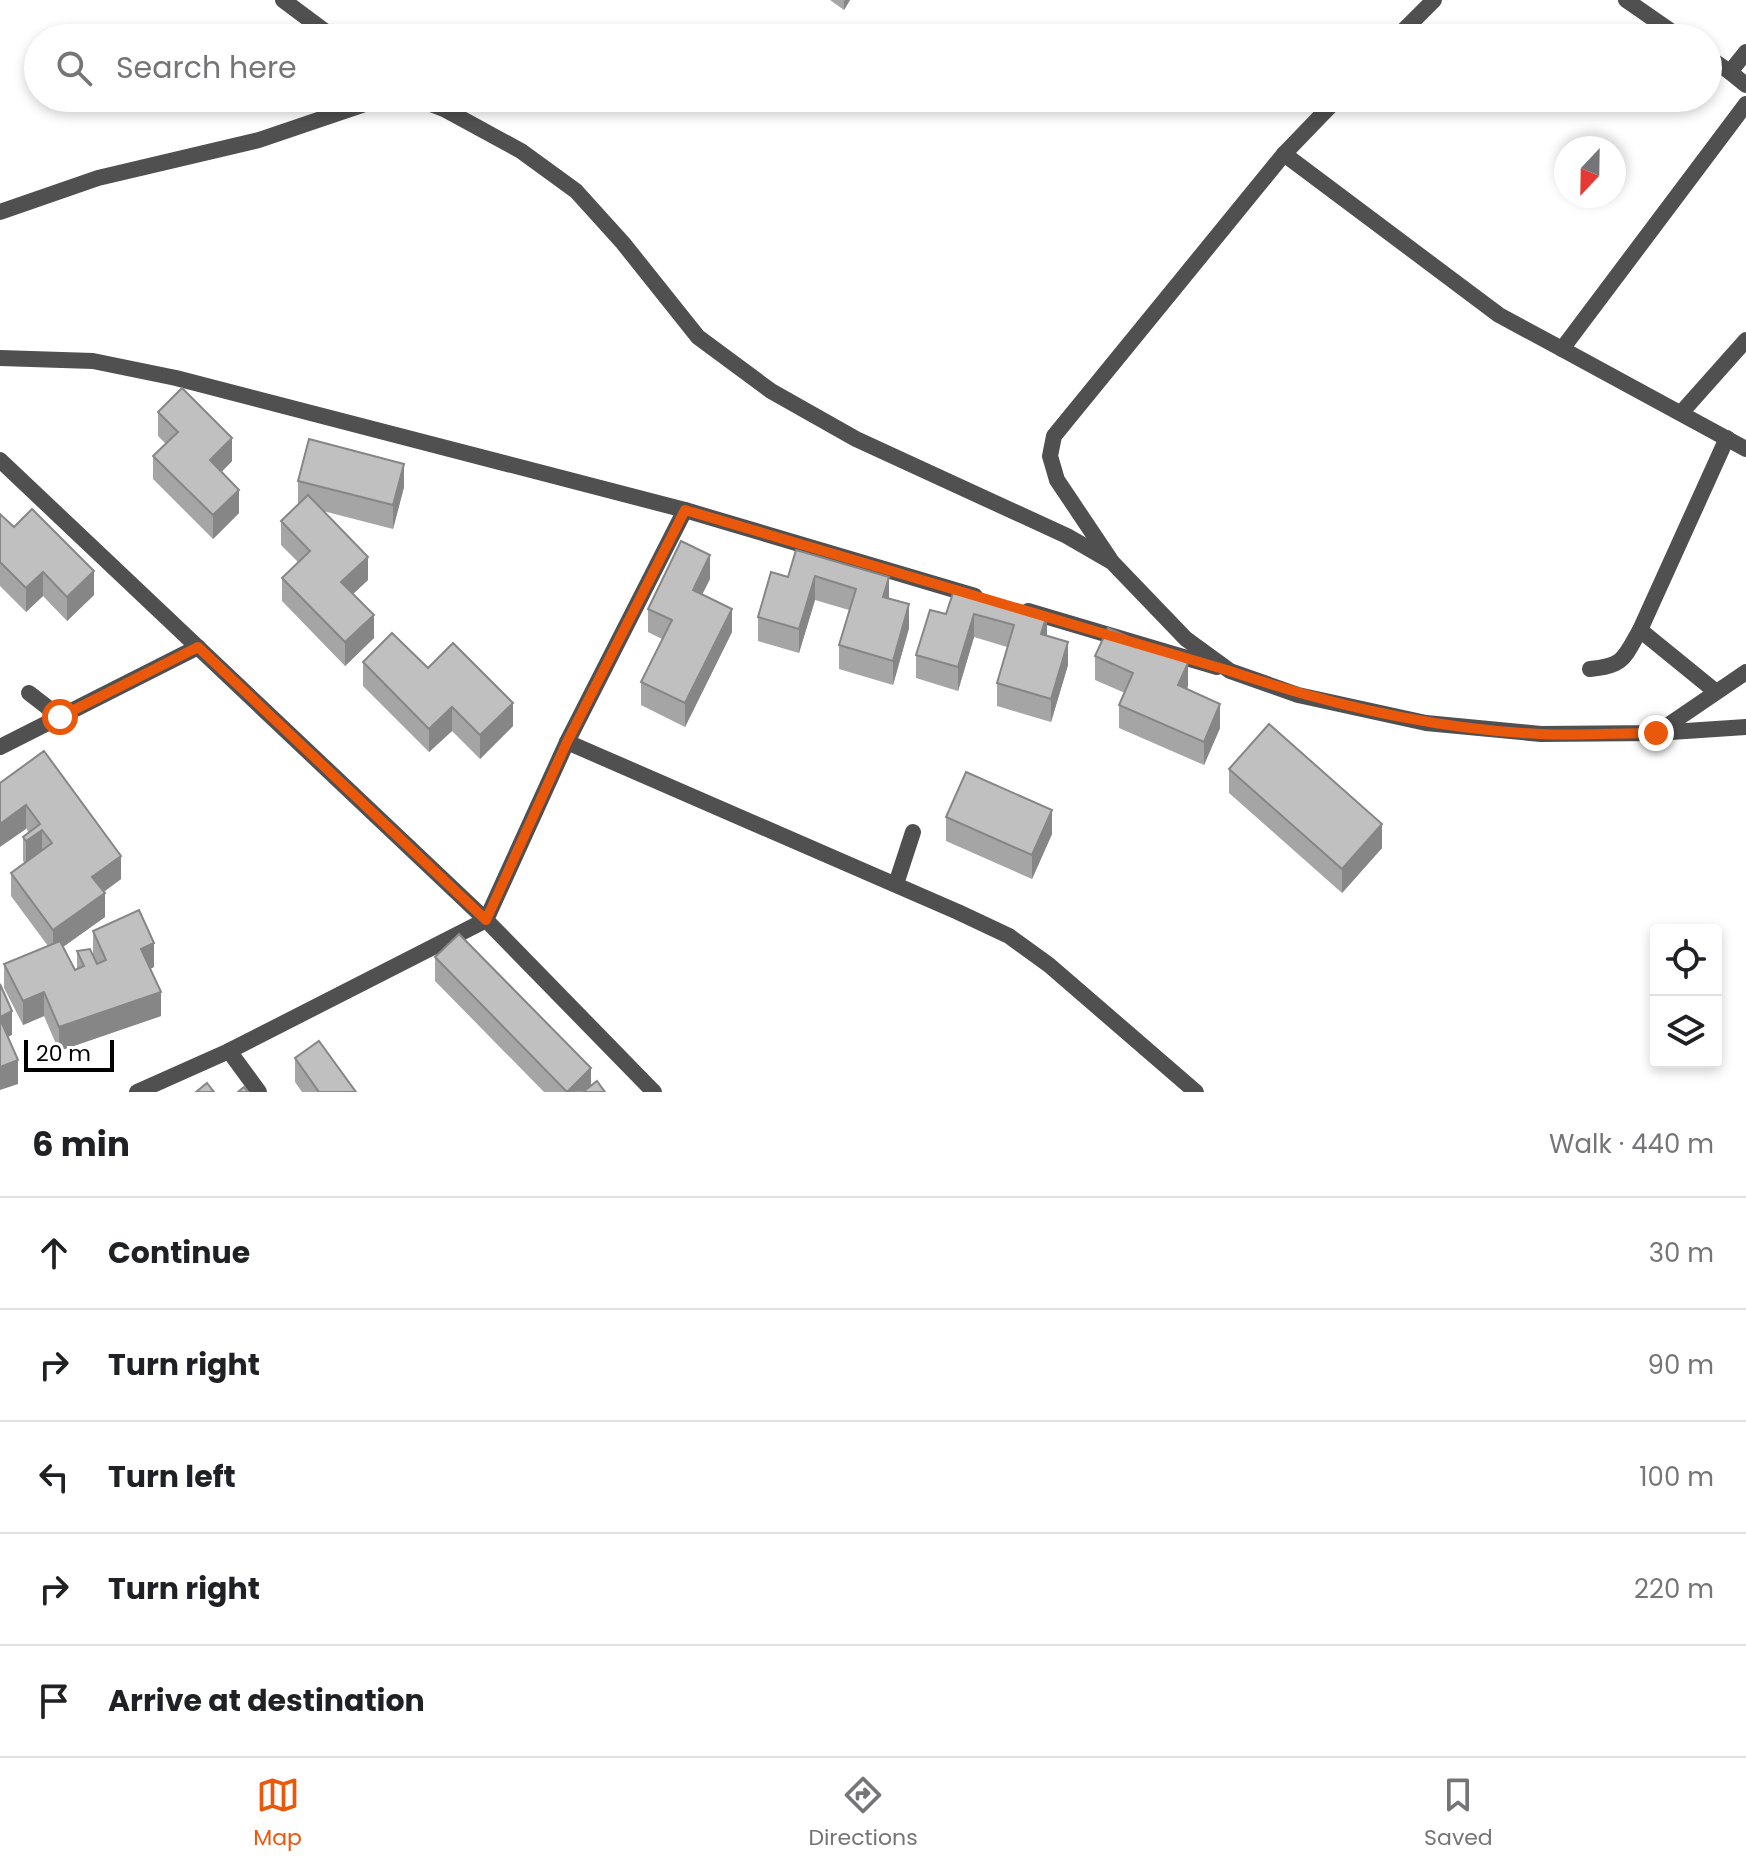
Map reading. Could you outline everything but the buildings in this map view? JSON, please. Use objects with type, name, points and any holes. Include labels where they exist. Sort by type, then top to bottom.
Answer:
[{"type":"street","points":[[283,0],[315,24]]},
{"type":"street","points":[[1410,24],[1434,0]]},
{"type":"street","points":[[1626,0],[1661,24]]},
{"type":"street","points":[[1730,72],[1746,52]]},
{"type":"street","points":[[1722,67],[1746,85]]},
{"type":"street","points":[[1562,349],[1746,104]]},
{"type":"street","points":[[0,212],[98,178],[259,140],[342,112]]},
{"type":"street","points":[[450,112],[521,151],[576,191],[623,243],[698,337],[771,391],[856,439],[1067,536],[1112,562]]},
{"type":"street","points":[[1230,671],[1186,639],[1112,562],[1057,480],[1050,456],[1054,436],[1284,154],[1324,112]]},
{"type":"street","points":[[1284,154],[1499,315],[1746,449]]},
{"type":"street","points":[[1681,413],[1746,340]]},
{"type":"street","points":[[0,358],[93,361],[176,378],[685,510],[988,599]]},
{"type":"street","points":[[1590,669],[1611,667],[1623,658],[1640,630],[1727,438]]},
{"type":"street","points":[[0,460],[486,920],[654,1092]]},
{"type":"street","points":[[137,1092],[229,1051],[486,920],[567,742],[685,510]]},
{"type":"street","points":[[1018,608],[1230,671],[1298,695],[1426,723],[1541,734],[1656,733],[1746,727]]},
{"type":"street","points":[[1640,630],[1715,691]]},
{"type":"street","points":[[0,747],[198,647]]},
{"type":"street","points":[[1656,733],[1746,672]]},
{"type":"street","points":[[29,693],[60,717]]},
{"type":"street","points":[[567,742],[1009,936],[1049,965],[1196,1092]]},
{"type":"street","points":[[896,884],[913,832]]},
{"type":"street","points":[[229,1051],[259,1092]]},
{"type":"route","points":[[60,717],[198,647],[486,920],[567,742],[685,510],[1230,671],[1298,695],[1426,723],[1541,734],[1656,733]]}]
